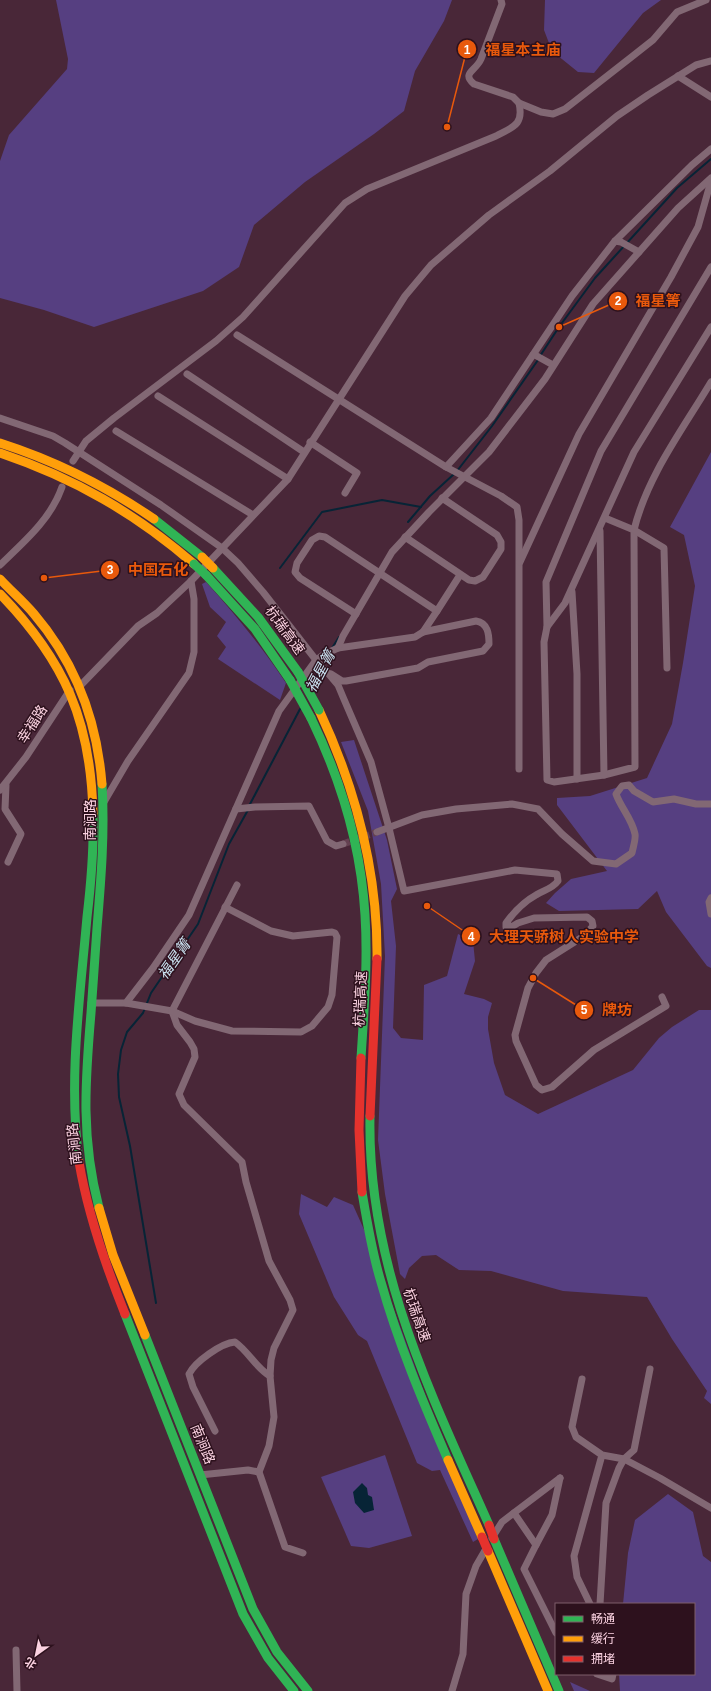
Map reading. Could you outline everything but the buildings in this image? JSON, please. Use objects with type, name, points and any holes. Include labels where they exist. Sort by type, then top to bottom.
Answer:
[{"type":"highway","name":"杭瑞高速","points":[[0,443],[62,466],[108,489],[151,516],[202,557],[238,593],[263,622],[298,672],[319,710],[334,742],[348,780],[363,831],[373,883],[376,917],[376,956],[369,1091],[369,1144],[373,1189],[381,1242],[395,1295],[412,1344],[559,1691]]},
{"type":"highway","name":"杭瑞高速","points":[[0,454],[58,475],[103,498],[140,521],[206,575],[255,629],[290,680],[311,718],[332,765],[344,801],[356,849],[363,891],[366,956],[358,1129],[362,1190],[371,1244],[385,1298],[402,1347],[548,1691]]},
{"type":"highway","name":"南涧路","points":[[0,579],[28,607],[53,638],[72,669],[87,703],[98,743],[104,802],[103,868],[86,1066],[85,1118],[89,1157],[105,1230],[113,1255],[253,1609],[277,1652],[308,1691]]},
{"type":"highway","name":"南涧路","points":[[0,594],[44,644],[62,674],[70,690],[87,745],[92,781],[94,813],[92,867],[75,1079],[75,1133],[80,1174],[94,1233],[243,1614],[268,1658],[294,1691]]},
{"type":"highway","points":[[80,1002],[91,1003]]},
{"type":"street","points":[[501,0],[502,4],[479,65],[468,76],[469,80],[474,84],[513,97],[519,103],[540,112],[552,114],[565,109],[639,52],[653,40],[677,12],[706,0]]},
{"type":"street","points":[[80,686],[138,626],[157,612],[191,581],[288,479],[310,442],[405,296],[431,265],[488,215],[550,171],[617,116],[696,65],[711,61]]},
{"type":"street","points":[[678,76],[711,97]]},
{"type":"street","points":[[73,461],[86,441],[216,341],[243,317],[345,203],[366,189],[496,136],[515,126],[519,120],[521,112],[519,103]]},
{"type":"street","points":[[448,468],[491,418],[572,296],[618,242],[692,166],[711,149]]},
{"type":"street","points":[[338,648],[343,636],[392,552],[462,475],[489,452],[553,365],[593,304],[678,208],[711,179]]},
{"type":"street","points":[[519,564],[578,434],[671,277],[698,227],[711,179]]},
{"type":"street","points":[[618,242],[639,252]]},
{"type":"street","points":[[711,267],[600,451],[546,582],[547,628],[544,642],[547,780],[554,782],[578,779],[604,775],[635,767],[634,530],[638,513],[658,470],[711,382]]},
{"type":"street","points":[[547,628],[565,603],[572,590],[634,452],[711,327]]},
{"type":"street","points":[[237,335],[448,468],[501,496],[517,507],[519,520],[519,769]]},
{"type":"street","points":[[534,355],[553,365]]},
{"type":"street","points":[[187,374],[304,452]]},
{"type":"street","points":[[158,396],[288,479]]},
{"type":"street","points":[[0,418],[53,436],[79,451],[161,505],[222,548],[238,563],[263,592],[338,685],[371,762],[390,828],[404,891],[515,870],[557,874],[558,881],[554,887],[535,895],[512,915],[506,923],[506,927],[534,918],[587,917],[592,921],[593,926],[584,936],[546,960],[528,988],[515,1035],[516,1041],[536,1085],[542,1090],[552,1086],[594,1050],[666,1006],[662,997]]},
{"type":"street","points":[[116,431],[253,515]]},
{"type":"street","points":[[310,442],[357,473],[344,493]]},
{"type":"street","points":[[0,565],[24,543],[48,516],[58,501],[62,487]]},
{"type":"street","points":[[405,537],[460,575],[472,581],[481,579],[501,548],[501,542],[498,535],[442,498]]},
{"type":"street","points":[[605,518],[634,530],[664,548],[667,668]]},
{"type":"street","points":[[600,529],[604,775]]},
{"type":"street","points":[[356,614],[300,578],[295,572],[297,563],[312,540],[322,537],[437,611]]},
{"type":"street","points":[[423,632],[460,575]]},
{"type":"street","points":[[104,802],[128,761],[189,673],[194,652],[194,599],[191,581]]},
{"type":"street","points":[[572,590],[577,674],[578,779]]},
{"type":"street","points":[[126,1003],[153,968],[189,915],[240,809],[279,711],[323,654],[338,648],[414,637],[423,632],[476,621],[481,622],[486,627],[489,637],[489,644],[483,651],[428,662],[418,668],[346,682],[327,672]]},
{"type":"street","name":"幸福路","points":[[3,788],[26,757],[70,690]]},
{"type":"street","points":[[377,832],[422,815],[456,809],[512,804],[538,809],[562,834],[593,861],[616,864],[632,853],[636,836],[629,818],[619,803],[616,794],[622,786],[628,785],[634,791],[653,802],[674,799],[696,804],[711,804]]},
{"type":"street","points":[[3,788],[5,809],[21,834],[8,862]]},
{"type":"street","points":[[240,809],[255,807],[309,806],[326,841],[336,846],[343,844]]},
{"type":"street","points":[[237,885],[172,1011],[177,1025],[190,1042],[194,1050],[195,1057],[179,1094],[184,1105],[242,1162],[246,1182],[268,1261],[290,1300],[293,1310],[274,1348],[271,1360],[270,1376],[274,1417],[269,1446],[259,1472],[285,1547],[303,1553]]},
{"type":"street","points":[[711,898],[709,902],[711,914]]},
{"type":"street","points":[[91,1003],[126,1003],[172,1011],[195,1021],[232,1031],[284,1033],[301,1032],[312,1026],[328,1007],[332,995],[337,937],[336,933],[332,932],[293,936],[271,931],[225,907]]},
{"type":"street","points":[[215,1431],[193,1387],[189,1374],[193,1367],[218,1349],[235,1342],[245,1349],[262,1372],[270,1376]]},
{"type":"street","points":[[600,1603],[606,1503],[619,1468],[624,1459],[634,1450],[650,1369]]},
{"type":"street","points":[[582,1379],[572,1427],[576,1437],[602,1455],[624,1459],[711,1508]]},
{"type":"street","points":[[590,1603],[577,1577],[574,1556],[602,1455]]},
{"type":"street","points":[[200,1475],[248,1470],[259,1472]]},
{"type":"street","points":[[452,1691],[463,1654],[466,1594],[476,1566],[502,1522],[560,1478],[552,1515],[524,1569],[555,1632]]},
{"type":"street","points":[[514,1513],[536,1545]]},
{"type":"street","points":[[16,1650],[17,1691]]},
{"type":"street","points":[[601,1675],[612,1679],[613,1675]]},
{"type":"shaded area","points":[[56,0],[452,0],[444,21],[415,71],[404,111],[374,134],[305,182],[254,225],[239,267],[203,291],[94,327],[44,310],[0,298],[0,161],[9,135],[67,69],[68,59]]},
{"type":"shaded area","points":[[545,0],[661,0],[643,13],[594,73],[578,72],[552,51],[544,30]]},
{"type":"shaded area","points":[[711,452],[711,968],[707,966],[666,912],[657,891],[638,909],[559,911],[546,903],[571,879],[607,871],[557,805],[557,798],[590,796],[647,778],[672,724],[695,586],[684,535],[670,527]]},
{"type":"shaded area","points":[[206,582],[248,631],[286,683],[280,700],[218,659],[226,647],[217,636],[226,622],[210,607],[202,584]]},
{"type":"shaded area","points":[[354,740],[387,840],[397,889],[391,901],[396,946],[393,1028],[401,1038],[423,1040],[424,985],[447,976],[458,934],[473,941],[475,961],[464,994],[484,999],[492,1003],[488,1017],[488,1029],[494,1063],[505,1095],[538,1114],[633,1070],[659,1038],[672,1027],[699,1010],[711,1010],[711,1404],[704,1398],[707,1391],[672,1339],[647,1297],[563,1291],[491,1271],[459,1270],[436,1255],[422,1256],[409,1268],[405,1279],[400,1274],[385,1194],[378,1140],[385,956],[381,884],[368,811],[341,742]]},
{"type":"shaded area","points":[[301,1194],[327,1207],[334,1197],[353,1205],[366,1234],[478,1539],[473,1542],[440,1470],[432,1471],[417,1463],[367,1341],[358,1335],[334,1297],[299,1214]]},
{"type":"shaded area","points":[[385,1455],[412,1536],[369,1548],[351,1546],[321,1477]]},
{"type":"shaded area","points":[[668,1494],[693,1512],[703,1556],[711,1562],[711,1691],[620,1691],[619,1675],[695,1675],[695,1603],[623,1603],[628,1553],[635,1520]]},
{"type":"shaded area","points":[[570,1682],[590,1691],[574,1691]]},
{"type":"water","points":[[362,1483],[367,1488],[368,1495],[372,1497],[374,1510],[364,1513],[355,1503],[353,1492]]},
{"type":"waterway","name":"福星箐","points":[[540,356],[595,278],[677,188],[711,159]]},
{"type":"waterway","name":"福星箐","points":[[457,471],[492,426],[538,360]]},
{"type":"waterway","name":"福星箐","points":[[408,522],[430,496],[454,474]]},
{"type":"waterway","points":[[280,568],[322,512],[382,500],[421,507]]},
{"type":"waterway","name":"福星箐","points":[[332,648],[339,637]]},
{"type":"waterway","name":"福星箐","points":[[311,687],[328,656]]},
{"type":"waterway","name":"福星箐","points":[[249,806],[300,709]]},
{"type":"waterway","name":"福星箐","points":[[156,1303],[130,1146],[119,1097],[118,1074],[121,1050],[127,1032],[143,1013],[151,993],[198,924],[229,844],[248,810]]},
{"type":"tunnel","points":[[343,844],[377,832]]},
{"type":"traffic: fast","points":[[154,519],[202,557]]},
{"type":"traffic: fast","points":[[194,564],[206,575]]},
{"type":"traffic: fast","points":[[213,568],[258,617],[298,672]]},
{"type":"traffic: fast","points":[[206,575],[255,629],[290,680]]},
{"type":"traffic: fast","points":[[298,672],[319,710]]},
{"type":"traffic: fast","points":[[290,680],[311,718]]},
{"type":"traffic: fast","points":[[311,718],[332,765],[348,814],[363,889],[366,951],[361,1058]]},
{"type":"traffic: fast","points":[[99,1208],[89,1158],[86,1087],[102,856],[102,784]]},
{"type":"traffic: fast","points":[[79,1162],[75,1101],[76,1039],[92,866],[93,814]]},
{"type":"traffic: fast","points":[[370,1116],[372,1171],[379,1224],[391,1276],[406,1327],[425,1377],[489,1525]]},
{"type":"traffic: fast","points":[[362,1192],[372,1249],[395,1327],[429,1416],[448,1460]]},
{"type":"traffic: fast","points":[[125,1314],[243,1614],[268,1658],[294,1691]]},
{"type":"traffic: fast","points":[[145,1335],[253,1609],[277,1652],[308,1691]]},
{"type":"traffic: fast","points":[[494,1539],[559,1691]]},
{"type":"traffic: slow","points":[[0,443],[21,450],[80,475],[118,496],[154,519]]},
{"type":"traffic: slow","points":[[0,453],[53,474],[103,499],[149,529],[194,564]]},
{"type":"traffic: slow","points":[[202,557],[213,568]]},
{"type":"traffic: slow","points":[[0,579],[30,610],[48,633],[72,672],[82,693],[89,715],[95,738],[102,784]]},
{"type":"traffic: slow","points":[[0,594],[23,619],[42,644],[70,694],[80,721],[87,750],[93,814]]},
{"type":"traffic: slow","points":[[319,710],[344,770],[362,832],[374,894],[377,959]]},
{"type":"traffic: slow","points":[[99,1208],[113,1255],[145,1335]]},
{"type":"traffic: slow","points":[[448,1460],[482,1537]]},
{"type":"traffic: slow","points":[[488,1551],[548,1691]]},
{"type":"traffic: jam","points":[[370,1116],[377,959]]},
{"type":"traffic: jam","points":[[361,1058],[359,1130],[362,1192]]},
{"type":"traffic: jam","points":[[79,1162],[92,1220],[125,1314]]},
{"type":"traffic: jam","points":[[489,1525],[494,1539]]},
{"type":"traffic: jam","points":[[482,1537],[488,1551]]},
{"type":"place","name":"福星本主庙","points":[[447,127]]},
{"type":"place","name":"福星箐","points":[[559,327]]},
{"type":"place","name":"中国石化","points":[[44,578]]},
{"type":"place","name":"大理天骄树人实验中学","points":[[427,906]]},
{"type":"place","name":"牌坊","points":[[533,978]]}]
